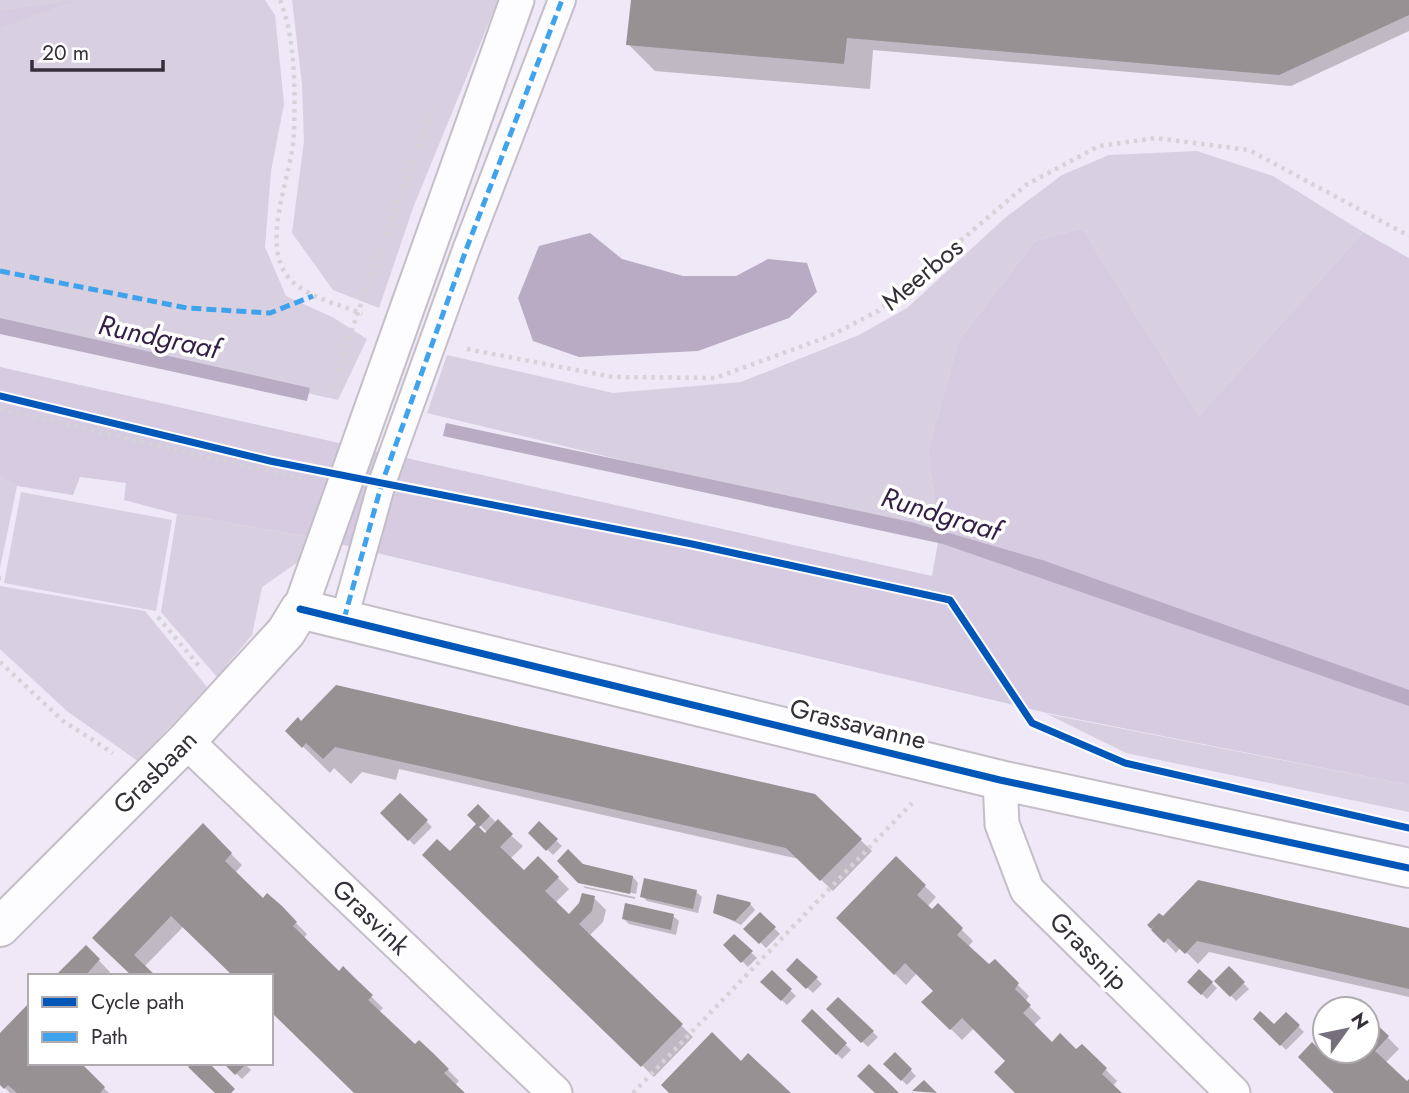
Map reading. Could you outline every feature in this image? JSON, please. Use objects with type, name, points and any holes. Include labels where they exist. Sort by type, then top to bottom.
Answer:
[{"type":"street","points":[[300,609],[517,0]]},
{"type":"street","points":[[344,620],[382,483],[433,340],[562,0]]},
{"type":"street","name":"Grassavanne","points":[[300,609],[1000,780],[1409,868]]},
{"type":"street","name":"Grasbaan","points":[[0,928],[226,699],[286,632],[300,609]]},
{"type":"street","name":"Grasvink","points":[[186,741],[555,1093]]},
{"type":"street","name":"Grassnip","points":[[1000,780],[1002,824],[1027,890],[1233,1093]]},
{"type":"path","points":[[280,0],[289,23],[294,135],[278,216],[279,260],[290,279],[313,296],[401,330]]},
{"type":"path","points":[[330,399],[358,312],[439,91]]},
{"type":"path","points":[[0,410],[302,479],[347,483]]},
{"type":"path","points":[[302,479],[306,468],[347,483]]},
{"type":"path","points":[[158,617],[226,699]]},
{"type":"path","points":[[0,662],[63,720],[150,778]]},
{"type":"path","points":[[633,1093],[946,767]]},
{"type":"shaded area","points":[[0,0],[265,0],[275,15],[284,104],[271,171],[265,247],[286,296],[334,318],[367,339],[338,400],[0,324]]},
{"type":"shaded area","points":[[292,0],[498,0],[413,208],[379,308],[333,290],[292,233],[304,141],[302,84]]},
{"type":"shaded area","points":[[73,1],[0,28],[0,11]]},
{"type":"shaded area","points":[[1197,151],[1273,176],[1363,232],[1199,416],[1082,228],[1035,241],[959,340],[928,450],[939,537],[427,413],[447,355],[613,393],[741,382],[859,335],[907,308],[1006,217],[1062,175],[1109,155]]},
{"type":"shaded area","points":[[1082,228],[1199,416],[1363,232],[1409,258],[1409,785],[1047,713],[306,536],[177,514],[124,500],[126,483],[80,477],[73,495],[17,486],[0,476],[0,367],[932,576],[939,537],[928,450],[959,340],[1035,241]]},
{"type":"shaded area","points":[[590,233],[622,259],[683,276],[736,276],[768,259],[807,263],[817,292],[789,318],[698,351],[579,357],[533,341],[518,298],[539,246]]},
{"type":"shaded area","points":[[0,318],[310,388],[307,401],[0,334]]},
{"type":"shaded area","points":[[446,423],[911,522],[1042,560],[1409,690],[1409,706],[943,544],[443,436]]},
{"type":"shaded area","points":[[0,476],[17,486],[0,568]]},
{"type":"shaded area","points":[[21,492],[172,520],[156,611],[4,583]]},
{"type":"shaded area","points":[[177,514],[306,536],[301,560],[262,587],[252,635],[217,677],[161,612]]},
{"type":"shaded area","points":[[0,586],[145,611],[207,687],[138,761],[68,712],[0,649]]},
{"type":"shaded area","points":[[1047,714],[1409,785],[1409,812],[1126,753]]},
{"type":"building","points":[[631,0],[1409,0],[1409,15],[1279,75],[847,38],[844,64],[626,45]]},
{"type":"building","points":[[336,685],[815,794],[862,839],[820,881],[786,848],[335,747],[323,759],[306,743],[302,748],[285,731],[298,717],[301,721]]},
{"type":"building","points":[[400,793],[428,820],[408,841],[380,813]]},
{"type":"building","points":[[478,804],[490,816],[479,827],[485,833],[498,819],[513,834],[500,847],[524,870],[538,856],[559,877],[545,891],[569,914],[579,903],[582,893],[595,896],[592,911],[579,924],[683,1024],[641,1067],[422,855],[437,839],[450,851],[476,824],[467,815]]},
{"type":"building","points":[[539,821],[558,839],[546,851],[528,833]]},
{"type":"building","points":[[203,823],[232,853],[225,861],[263,898],[267,893],[282,906],[297,922],[293,926],[339,971],[343,966],[373,995],[368,1000],[415,1044],[419,1040],[433,1053],[449,1069],[444,1073],[465,1093],[354,1093],[273,1014],[273,974],[231,974],[171,916],[134,955],[154,974],[130,974],[92,938]]},
{"type":"building","points":[[568,849],[583,864],[633,876],[630,894],[578,883],[557,861]]},
{"type":"building","points":[[896,856],[926,885],[917,895],[932,909],[938,903],[963,928],[957,935],[989,964],[995,959],[1019,983],[1015,989],[1031,1005],[1023,1013],[1052,1042],[1060,1033],[1076,1049],[1082,1044],[1107,1068],[1102,1074],[1122,1093],[1015,1093],[994,1072],[1005,1061],[962,1018],[950,1030],[921,1002],[933,991],[905,963],[894,975],[836,918]]},
{"type":"building","points":[[644,878],[697,890],[693,909],[640,897]]},
{"type":"building","points":[[1198,880],[1409,928],[1409,989],[1197,941],[1185,954],[1168,938],[1164,943],[1151,930],[1155,924],[1151,929],[1147,925],[1159,913],[1163,916]]},
{"type":"building","points":[[717,894],[751,904],[735,921],[713,913]]},
{"type":"building","points":[[625,903],[674,914],[671,930],[622,919]]},
{"type":"building","points":[[760,912],[776,927],[759,944],[743,929]]},
{"type":"building","points":[[734,934],[753,951],[741,963],[723,945]]},
{"type":"building","points":[[86,945],[100,959],[87,974],[57,974]]},
{"type":"building","points":[[797,958],[818,977],[806,989],[786,970]]},
{"type":"building","points":[[1229,966],[1245,982],[1230,997],[1214,981]]},
{"type":"building","points":[[1199,969],[1213,982],[1201,995],[1187,982]]},
{"type":"building","points":[[772,970],[792,989],[781,1001],[760,982]]},
{"type":"building","points":[[838,997],[874,1031],[861,1043],[826,1009]]},
{"type":"building","points":[[28,1004],[28,1065],[83,1065],[105,1087],[100,1093],[17,1093],[8,1085],[4,1089],[0,1085],[0,1033]]},
{"type":"building","points":[[812,1009],[847,1043],[836,1055],[801,1021]]},
{"type":"building","points":[[1260,1011],[1274,1024],[1286,1012],[1300,1025],[1280,1046],[1253,1019]]},
{"type":"building","points":[[1381,1028],[1389,1036],[1381,1045]]},
{"type":"building","points":[[712,1032],[741,1061],[748,1053],[791,1093],[669,1093],[661,1085]]},
{"type":"building","points":[[1311,1043],[1311,1065],[1381,1065],[1381,1057],[1407,1081],[1409,1079],[1409,1093],[1334,1093],[1298,1057]]},
{"type":"building","points":[[895,1052],[912,1069],[901,1081],[883,1064]]},
{"type":"building","points":[[869,1064],[899,1093],[875,1093],[857,1076]]},
{"type":"building","points":[[211,1065],[235,1089],[231,1093],[215,1093],[188,1067]]},
{"type":"building","points":[[225,1065],[245,1065],[235,1075]]},
{"type":"building","points":[[924,1080],[937,1093],[912,1091]]},
{"type":"marked path","points":[[344,619],[382,483],[466,250],[562,0]]},
{"type":"marked path","points":[[0,271],[187,308],[270,313],[313,296]]},
{"type":"cycle path","points":[[0,396],[270,461],[692,544],[950,600],[1032,723],[1125,763],[1409,828]]},
{"type":"cycle path","points":[[300,609],[1000,780],[1409,868]]},
{"type":"water label","name":"Rundgraaf","points":[[159,337]]},
{"type":"water label","name":"Rundgraaf","points":[[941,514]]}]
